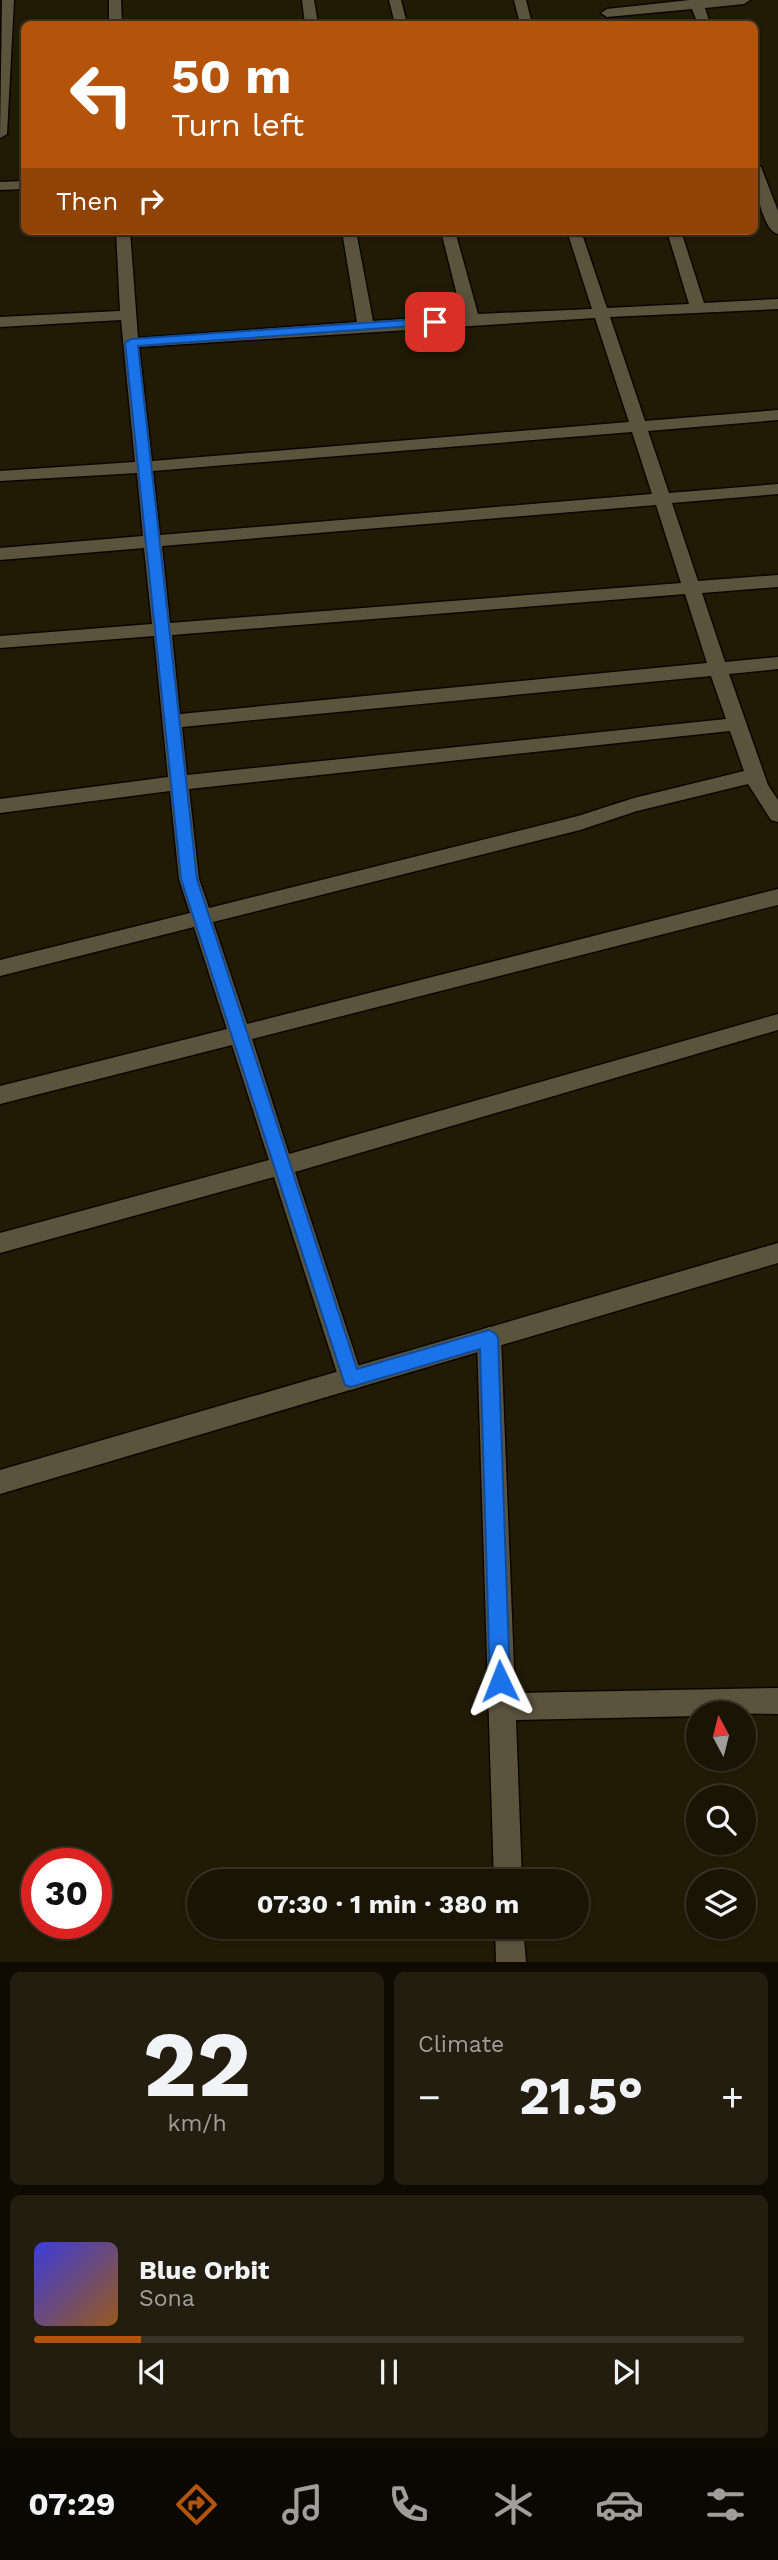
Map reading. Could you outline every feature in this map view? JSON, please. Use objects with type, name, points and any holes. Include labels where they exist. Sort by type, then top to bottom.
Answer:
[{"type":"street","points":[[0,134],[8,0]]},
{"type":"street","points":[[115,0],[116,21]]},
{"type":"street","points":[[308,0],[312,21]]},
{"type":"street","points":[[395,0],[400,21]]},
{"type":"street","points":[[520,0],[525,21]]},
{"type":"street","points":[[607,12],[696,2],[744,0]]},
{"type":"street","points":[[696,2],[703,21]]},
{"type":"street","points":[[758,178],[778,230]]},
{"type":"street","points":[[0,186],[21,185]]},
{"type":"street","points":[[123,235],[128,315],[189,879],[351,1379]]},
{"type":"street","points":[[350,235],[366,327]]},
{"type":"street","points":[[131,343],[471,319],[449,235]]},
{"type":"street","points":[[575,235],[737,724],[760,787],[778,815]]},
{"type":"street","points":[[675,235],[698,308]]},
{"type":"street","points":[[458,320],[778,303]]},
{"type":"street","points":[[0,322],[128,315]]},
{"type":"street","points":[[0,476],[144,467],[778,415]]},
{"type":"street","points":[[0,554],[778,489]]},
{"type":"street","points":[[0,642],[778,581]]},
{"type":"street","points":[[172,721],[778,663]]},
{"type":"street","points":[[0,806],[179,783],[737,724]]},
{"type":"street","points":[[0,968],[580,823],[634,805],[755,775]]},
{"type":"street","points":[[0,1095],[778,897]]},
{"type":"street","points":[[0,1243],[282,1166],[778,1022]]},
{"type":"street","points":[[0,1482],[778,1254]]},
{"type":"street","points":[[489,1338],[508,1869]]},
{"type":"street","points":[[501,1707],[778,1701]]},
{"type":"street","points":[[510,1939],[511,1962]]},
{"type":"route","points":[[435,322],[131,343],[189,879],[351,1379],[489,1338],[500,1681]]}]
